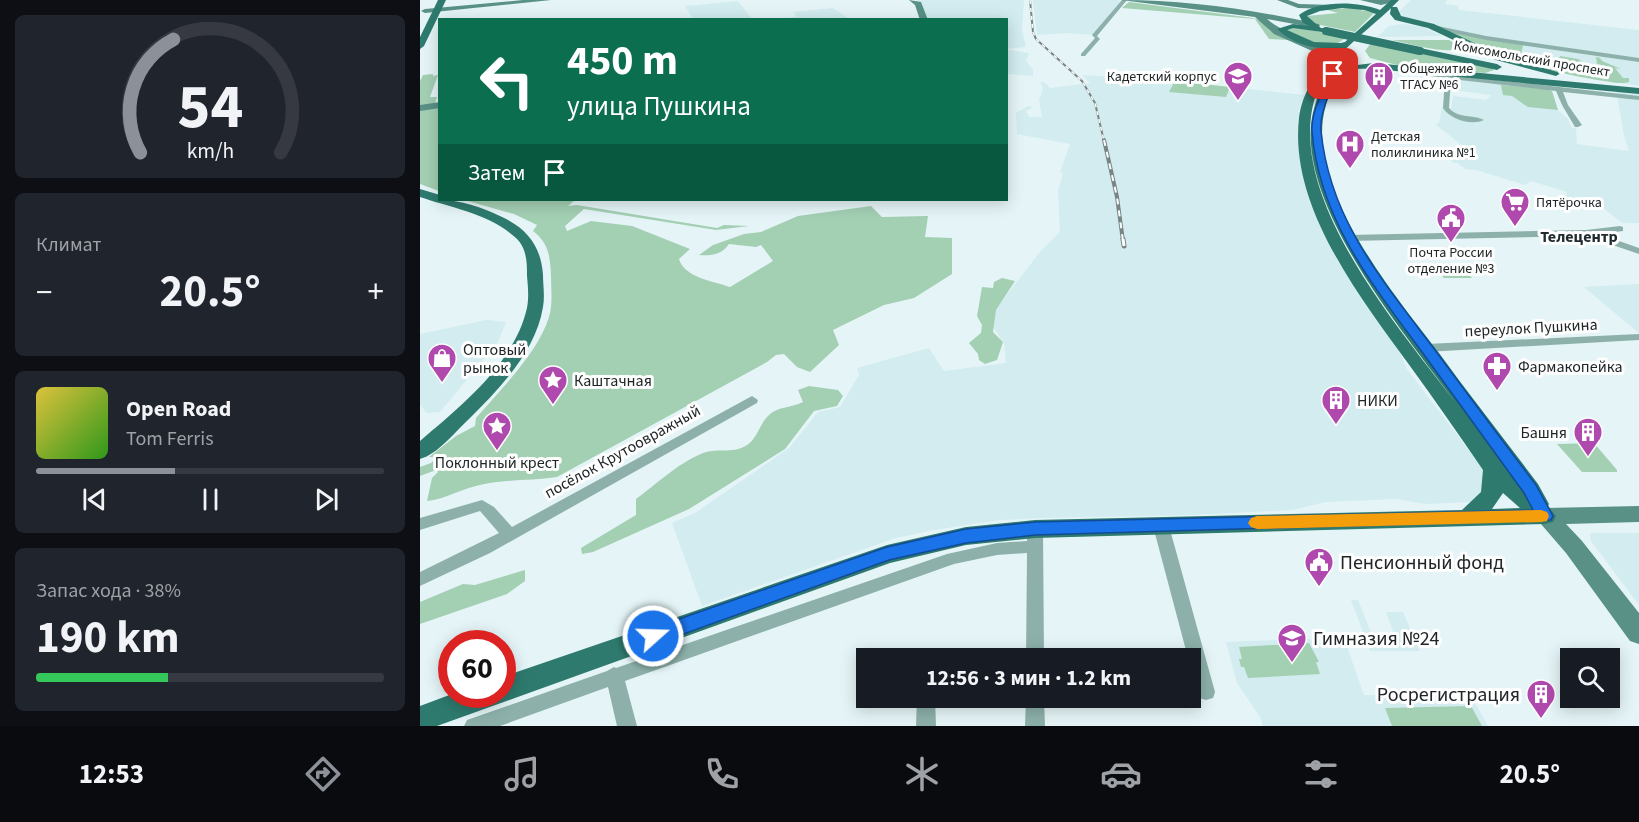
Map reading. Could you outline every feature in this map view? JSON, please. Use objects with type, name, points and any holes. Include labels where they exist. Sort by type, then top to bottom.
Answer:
[{"type":"main road","points":[[420,20],[431,0]]},
{"type":"main road","points":[[420,46],[442,0]]},
{"type":"main road","points":[[425,11],[547,0]]},
{"type":"main road","points":[[913,0],[918,4],[923,18]]},
{"type":"main road","points":[[1125,0],[1238,12],[1312,27]]},
{"type":"main road","points":[[1125,0],[1256,17],[1424,50],[1459,51],[1465,47],[1425,27],[1391,24]]},
{"type":"main road","points":[[1312,27],[1304,20],[1303,15],[1310,10],[1365,4],[1364,0],[1394,3],[1403,0]]},
{"type":"main road","points":[[1394,3],[1381,13],[1359,49],[1331,63],[1316,82],[1304,128],[1308,169],[1317,201],[1331,237],[1355,277],[1494,469],[1514,491],[1545,516],[1574,547],[1639,633]]},
{"type":"main road","points":[[1394,3],[1394,14],[1398,18],[1431,26],[1487,53],[1514,62],[1615,84]]},
{"type":"main road","points":[[1394,3],[1359,49],[1333,74],[1329,84],[1318,116],[1316,130],[1329,192],[1348,238],[1530,489],[1545,516]]},
{"type":"main road","points":[[1238,12],[1279,5],[1334,7]]},
{"type":"main road","points":[[1349,6],[1370,8],[1381,13]]},
{"type":"main road","points":[[1256,17],[1266,21],[1275,31],[1319,51],[1328,57],[1331,63]]},
{"type":"main road","points":[[1312,27],[1288,26],[1281,29],[1318,46],[1359,49],[1388,64],[1449,74],[1499,72],[1495,68],[1480,64]]},
{"type":"main road","name":"Комсомольский проспект","points":[[1424,50],[1480,64],[1554,78],[1639,90]]},
{"type":"main road","name":"Комсомольский проспект","points":[[1424,50],[1639,90]]},
{"type":"main road","points":[[1329,84],[1344,69],[1356,66],[1639,90]]},
{"type":"main road","points":[[420,108],[438,105]]},
{"type":"main road","points":[[420,193],[438,199]]},
{"type":"main road","points":[[420,452],[461,416],[501,371],[528,329],[536,297],[533,254],[521,235],[490,218],[442,201]]},
{"type":"main road","points":[[1467,518],[1493,493],[1496,482],[1494,469]]},
{"type":"main road","points":[[516,685],[887,554],[966,536],[1035,538],[1161,525],[1639,514]]},
{"type":"main road","points":[[420,719],[450,708]]},
{"type":"street","points":[[1083,55],[1098,38],[1094,36],[1125,0]]},
{"type":"street","name":"Комсомольский проспект","points":[[1431,26],[1486,38],[1639,60]]},
{"type":"street","points":[[1401,71],[1449,74],[1639,98]]},
{"type":"street","points":[[1449,74],[1446,108],[1449,113],[1456,117],[1480,120]]},
{"type":"street","points":[[1559,89],[1565,105],[1578,125]]},
{"type":"street","points":[[1348,238],[1586,233],[1620,229]]},
{"type":"street","points":[[1586,233],[1639,250]]},
{"type":"street","name":"переулок Пушкина","points":[[1426,348],[1639,338]]},
{"type":"street","name":"посёлок Крутоовражный","points":[[420,579],[510,535],[752,399]]},
{"type":"street","points":[[420,524],[482,505],[510,535]]},
{"type":"street","points":[[1161,525],[1206,692]]},
{"type":"street","points":[[474,726],[953,558],[998,549],[1035,538],[1035,648]]},
{"type":"street","points":[[614,675],[627,726]]},
{"type":"street","points":[[926,708],[926,726]]},
{"type":"street","points":[[1035,708],[1035,726]]},
{"type":"shaded area","points":[[916,0],[1024,0],[1022,30],[1026,47],[1008,49],[1008,18],[984,18],[984,15],[983,18],[927,18],[924,9]]},
{"type":"shaded area","points":[[1033,0],[1122,1],[1094,35],[1067,33],[1037,35]]},
{"type":"shaded area","points":[[1411,0],[1447,0],[1445,4],[1459,6],[1457,8],[1460,10],[1639,30],[1639,59],[1480,36],[1401,18],[1399,12]]},
{"type":"shaded area","points":[[738,1],[751,18],[692,18],[685,6]]},
{"type":"shaded area","points":[[833,8],[848,18],[787,18],[797,17],[793,12]]},
{"type":"shaded area","points":[[1403,24],[1423,27],[1443,36],[1377,37],[1389,26]]},
{"type":"shaded area","points":[[1472,36],[1639,61],[1639,86],[1566,74],[1515,62]]},
{"type":"shaded area","points":[[1008,51],[1029,53],[1026,61],[1033,70],[1033,76],[1008,74]]},
{"type":"shaded area","points":[[1452,74],[1550,84],[1558,110],[1568,119],[1572,128],[1576,128],[1577,144],[1629,151],[1616,90],[1639,93],[1639,223],[1622,223],[1603,208],[1564,199],[1567,192],[1531,181],[1525,185],[1476,170],[1465,169],[1458,163],[1453,163],[1443,150],[1468,150],[1435,124],[1439,123],[1442,107],[1451,108],[1453,96],[1486,100],[1491,95],[1452,90]]},
{"type":"shaded area","points":[[1082,75],[1113,77],[1115,75],[1305,95],[1298,112],[1304,176],[1309,196],[1338,261],[1399,351],[1407,369],[1486,473],[1489,485],[1471,502],[1425,504],[1397,499],[1326,502],[1293,510],[1000,520],[934,530],[896,538],[702,606],[672,523],[695,513],[789,448],[818,412],[840,407],[859,375],[857,368],[929,348],[944,371],[1006,363],[1004,343],[991,324],[995,310],[1040,252],[1060,232],[1058,191],[1063,173],[1060,172],[1070,144],[1017,134],[1016,113],[1028,106],[1033,107],[1026,111],[1029,117],[1042,117],[1039,100],[1043,88],[1040,82],[1044,82],[1050,88],[1090,83]]},
{"type":"shaded area","points":[[1639,284],[1639,333],[1584,287]]},
{"type":"shaded area","name":"Оптовый рынок","points":[[486,320],[506,322],[498,342],[440,412],[427,413],[420,405],[420,334]]},
{"type":"shaded area","points":[[1590,533],[1639,533],[1639,605],[1591,541]]},
{"type":"shaded area","points":[[1351,600],[1358,600],[1375,643],[1395,643],[1386,612],[1403,612],[1420,651],[1370,651]]},
{"type":"shaded area","name":"Гимназия №24","points":[[1307,639],[1345,641],[1364,695],[1471,696],[1488,726],[1263,726],[1260,717],[1237,683],[1226,642]]},
{"type":"green space","points":[[1129,2],[1253,18],[1260,20],[1270,31],[1290,40],[1269,39],[1255,19],[1122,8]]},
{"type":"green space","points":[[1364,8],[1361,12],[1367,8],[1375,12],[1355,32],[1320,25],[1308,19],[1307,16],[1338,13],[1324,9]]},
{"type":"green space","points":[[1284,28],[1299,28],[1346,37],[1340,42],[1323,45],[1306,41]]},
{"type":"green space","points":[[1448,31],[1523,45],[1520,59],[1557,64],[1560,56],[1583,62],[1575,62],[1575,66],[1591,68],[1591,65],[1601,66],[1601,71],[1612,72],[1611,67],[1597,64],[1596,57],[1600,58],[1621,69],[1615,68],[1623,78],[1629,78],[1629,82],[1597,80],[1539,67],[1484,48]]},
{"type":"green space","points":[[1392,40],[1449,40],[1461,47],[1438,50]]},
{"type":"green space","points":[[1371,43],[1494,70],[1485,73],[1397,65],[1370,58],[1365,51]]},
{"type":"green space","points":[[433,74],[433,76],[438,75],[430,97],[437,97],[435,103],[420,106],[420,81],[423,75]]},
{"type":"green space","points":[[1175,81],[1230,87],[1226,97],[1169,92]]},
{"type":"green space","points":[[1501,85],[1552,91],[1558,110],[1528,107],[1512,96],[1503,95]]},
{"type":"green space","points":[[438,107],[438,191],[420,184],[420,109]]},
{"type":"green space","points":[[468,201],[574,201],[568,206],[577,205],[717,228],[724,225],[749,226],[716,230],[584,209],[565,226],[567,231],[591,221],[632,226],[690,249],[679,259],[687,271],[700,278],[730,287],[773,261],[761,245],[756,247],[729,244],[716,254],[699,255],[713,245],[744,234],[761,232],[798,216],[871,206],[882,217],[928,216],[925,237],[952,238],[952,274],[914,298],[884,305],[833,330],[839,345],[810,372],[797,367],[784,354],[776,355],[557,477],[486,484],[427,501],[432,478],[438,472],[436,470],[420,476],[420,467],[431,463],[437,457],[429,457],[456,436],[475,426],[476,418],[536,344],[549,317],[552,296],[549,256],[542,240],[533,231],[537,225],[514,214]]},
{"type":"green space","points":[[1459,263],[1472,278],[1444,278],[1431,264]]},
{"type":"green space","points":[[1002,278],[1015,281],[996,310],[993,332],[1003,342],[997,360],[985,364],[979,360],[978,354],[969,343],[981,333],[982,325],[977,316],[982,287],[993,288],[994,282]]},
{"type":"green space","points":[[809,386],[838,390],[843,396],[837,406],[814,411],[785,449],[689,509],[593,552],[582,554],[581,548],[636,515],[636,499],[670,473],[706,452],[732,450],[747,445],[769,415],[777,410],[803,402],[798,390]]},
{"type":"green space","points":[[1594,443],[1617,472],[1582,472],[1557,444]]},
{"type":"green space","points":[[525,570],[525,581],[507,594],[420,624],[420,602],[463,584],[475,585]]},
{"type":"green space","points":[[1309,643],[1319,662],[1316,662],[1320,674],[1248,678],[1244,667],[1241,667],[1239,647]]},
{"type":"green space","points":[[1471,706],[1482,726],[1392,726],[1385,708]]},
{"type":"railway","points":[[1030,0],[1033,32],[1036,39],[1082,81],[1095,103],[1104,141]]},
{"type":"railway","points":[[1104,140],[1117,197],[1123,241]]},
{"type":"railway","points":[[1123,239],[1124,246]]},
{"type":"slow traffic","points":[[1257,523],[1541,516]]},
{"type":"place","name":"Кадетский корпус","points":[[1238,102]]},
{"type":"place","name":"Общежитие ТГАСУ №6","points":[[1379,102]]},
{"type":"place","name":"Детская поликлиника №1","points":[[1350,170]]},
{"type":"place","name":"Пятёрочка","points":[[1515,228]]},
{"type":"place","name":"Почта России отделение №3","points":[[1451,244]]},
{"type":"place","name":"Оптовый рынок","points":[[442,384]]},
{"type":"place","name":"Фармакопейка","points":[[1497,392]]},
{"type":"place","name":"Каштачная","points":[[553,406]]},
{"type":"place","name":"НИКИ","points":[[1336,426]]},
{"type":"place","name":"Поклонный крест","points":[[497,452]]},
{"type":"place","name":"Башня","points":[[1588,458]]},
{"type":"place","name":"Пенсионный фонд","points":[[1319,588]]},
{"type":"place","name":"Гимназия №24","points":[[1292,664]]},
{"type":"place","name":"Росрегистрация","points":[[1541,720]]},
{"type":"district","name":"Телецентр","points":[[1579,236]]},
{"type":"route","points":[[653,636],[887,554],[966,536],[1035,529],[1545,516],[1530,489],[1374,277],[1348,238],[1323,170],[1316,130],[1318,116],[1333,74]]}]
